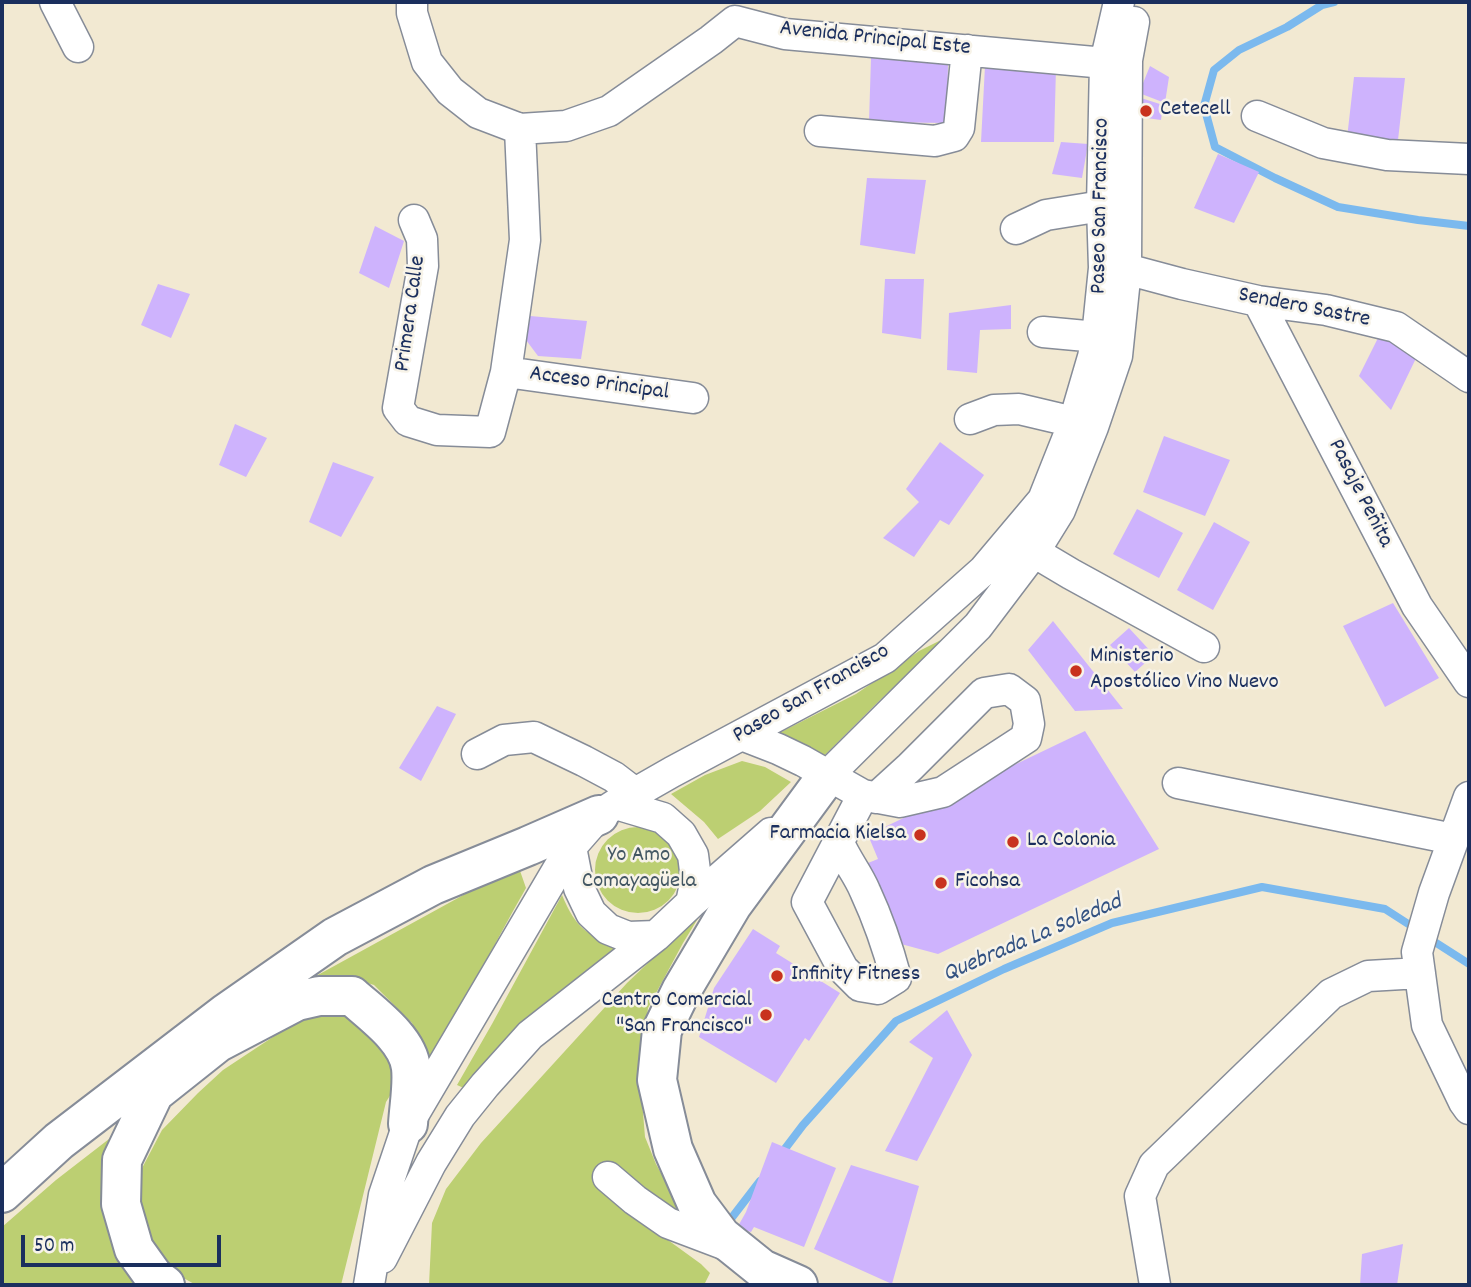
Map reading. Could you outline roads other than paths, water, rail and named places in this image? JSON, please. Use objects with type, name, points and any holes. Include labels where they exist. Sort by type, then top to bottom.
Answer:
[{"type":"highway","points":[[798,1285],[762,1269],[737,1249],[721,1236],[697,1204],[673,1149],[657,1080],[662,1030],[681,991],[732,905],[827,776]]},
{"type":"highway","points":[[2,1193],[70,1133],[226,1013],[335,937],[433,885],[616,804]]},
{"type":"highway","points":[[165,1285],[154,1277],[134,1249],[121,1204],[122,1160],[154,1093],[217,1044],[297,1001],[319,996],[352,996],[386,1026],[403,1046],[411,1067],[408,1124]]},
{"type":"street","points":[[55,2],[78,47]]},
{"type":"street","name":"Avenida Principal Este","points":[[412,2],[412,13],[427,62],[450,91],[478,113],[520,129],[566,126],[609,111],[711,40],[735,11],[785,34],[1105,63]]},
{"type":"street","name":"Paseo San Francisco","points":[[370,1284],[431,1163],[460,1116],[485,1084],[530,1035],[656,936],[764,840],[978,626],[1034,552],[1060,510],[1093,426],[1116,356],[1126,269],[1114,206],[1105,63],[1119,2]]},
{"type":"street","name":"Paseo San Francisco","points":[[370,1284],[384,1195],[408,1124],[571,847],[616,804],[885,658],[984,570],[1042,500],[1074,422],[1097,337],[1114,206],[1127,60],[1138,2]]},
{"type":"street","points":[[820,131],[935,141],[954,136],[959,128],[967,50]]},
{"type":"street","points":[[1257,116],[1323,143],[1387,155],[1469,159]]},
{"type":"street","name":"Acceso Principal","points":[[398,408],[408,421],[437,430],[490,432],[506,372],[525,240],[520,129]]},
{"type":"street","points":[[1016,229],[1046,215],[1114,206]]},
{"type":"street","name":"Primera Calle","points":[[398,408],[423,266],[422,239],[414,220]]},
{"type":"street","name":"Sendero Sastre","points":[[1126,269],[1258,301],[1326,310],[1396,327],[1469,377]]},
{"type":"street","name":"Pasaje Peñita","points":[[1258,301],[1417,606],[1469,682]]},
{"type":"street","points":[[1043,332],[1097,337]]},
{"type":"street","name":"Acceso Principal","points":[[506,372],[693,398]]},
{"type":"street","points":[[970,419],[994,410],[1019,408],[1074,422]]},
{"type":"street","points":[[1034,552],[1204,646]]},
{"type":"street","points":[[743,735],[803,761],[870,797],[900,802],[943,792],[1026,737],[1029,724],[1025,701],[1009,689],[984,693],[911,767],[870,797],[841,838],[805,806]]},
{"type":"street","points":[[477,754],[504,740],[534,737],[614,777],[616,804],[663,818],[681,834],[693,855],[696,879],[691,903]]},
{"type":"street","points":[[1178,783],[1453,839]]},
{"type":"street","points":[[1469,797],[1434,893],[1418,962],[1427,1025],[1469,1109]]},
{"type":"street","points":[[571,847],[579,888],[591,913],[608,929],[628,937],[656,936]]},
{"type":"street","points":[[1155,1285],[1140,1196],[1154,1165],[1331,995],[1368,976],[1418,962]]},
{"type":"street","points":[[608,1177],[668,1223],[737,1249]]},
{"type":"waterway","points":[[1334,2],[1322,5],[1287,27],[1239,50],[1214,70],[1204,106],[1215,147],[1338,207],[1469,226]]},
{"type":"waterway","name":"Quebrada La Soledad","points":[[781,1154],[803,1125],[896,1021],[1004,969],[1112,923],[1262,887],[1385,909],[1416,929]]},
{"type":"waterway","name":"Quebrada La Soledad","points":[[1427,937],[1469,964]]},
{"type":"waterway","name":"Quebrada La Soledad","points":[[730,1220],[760,1181]]},
{"type":"place","name":"Cetecell","points":[[1146,111]]},
{"type":"place","name":"Ministerio Apostólico Vino Nuevo","points":[[1076,671]]},
{"type":"place","name":"Farmacia Kielsa","points":[[920,835]]},
{"type":"place","name":"La Colonia","points":[[1013,842]]},
{"type":"place","name":"Ficohsa","points":[[941,883]]},
{"type":"place","name":"Infinity Fitness","points":[[777,976]]},
{"type":"place","name":"Centro Comercial \"San Francisco\"","points":[[766,1015]]},
{"type":"park label","name":"Yo Amo Comayagüela","points":[[639,870]]}]
